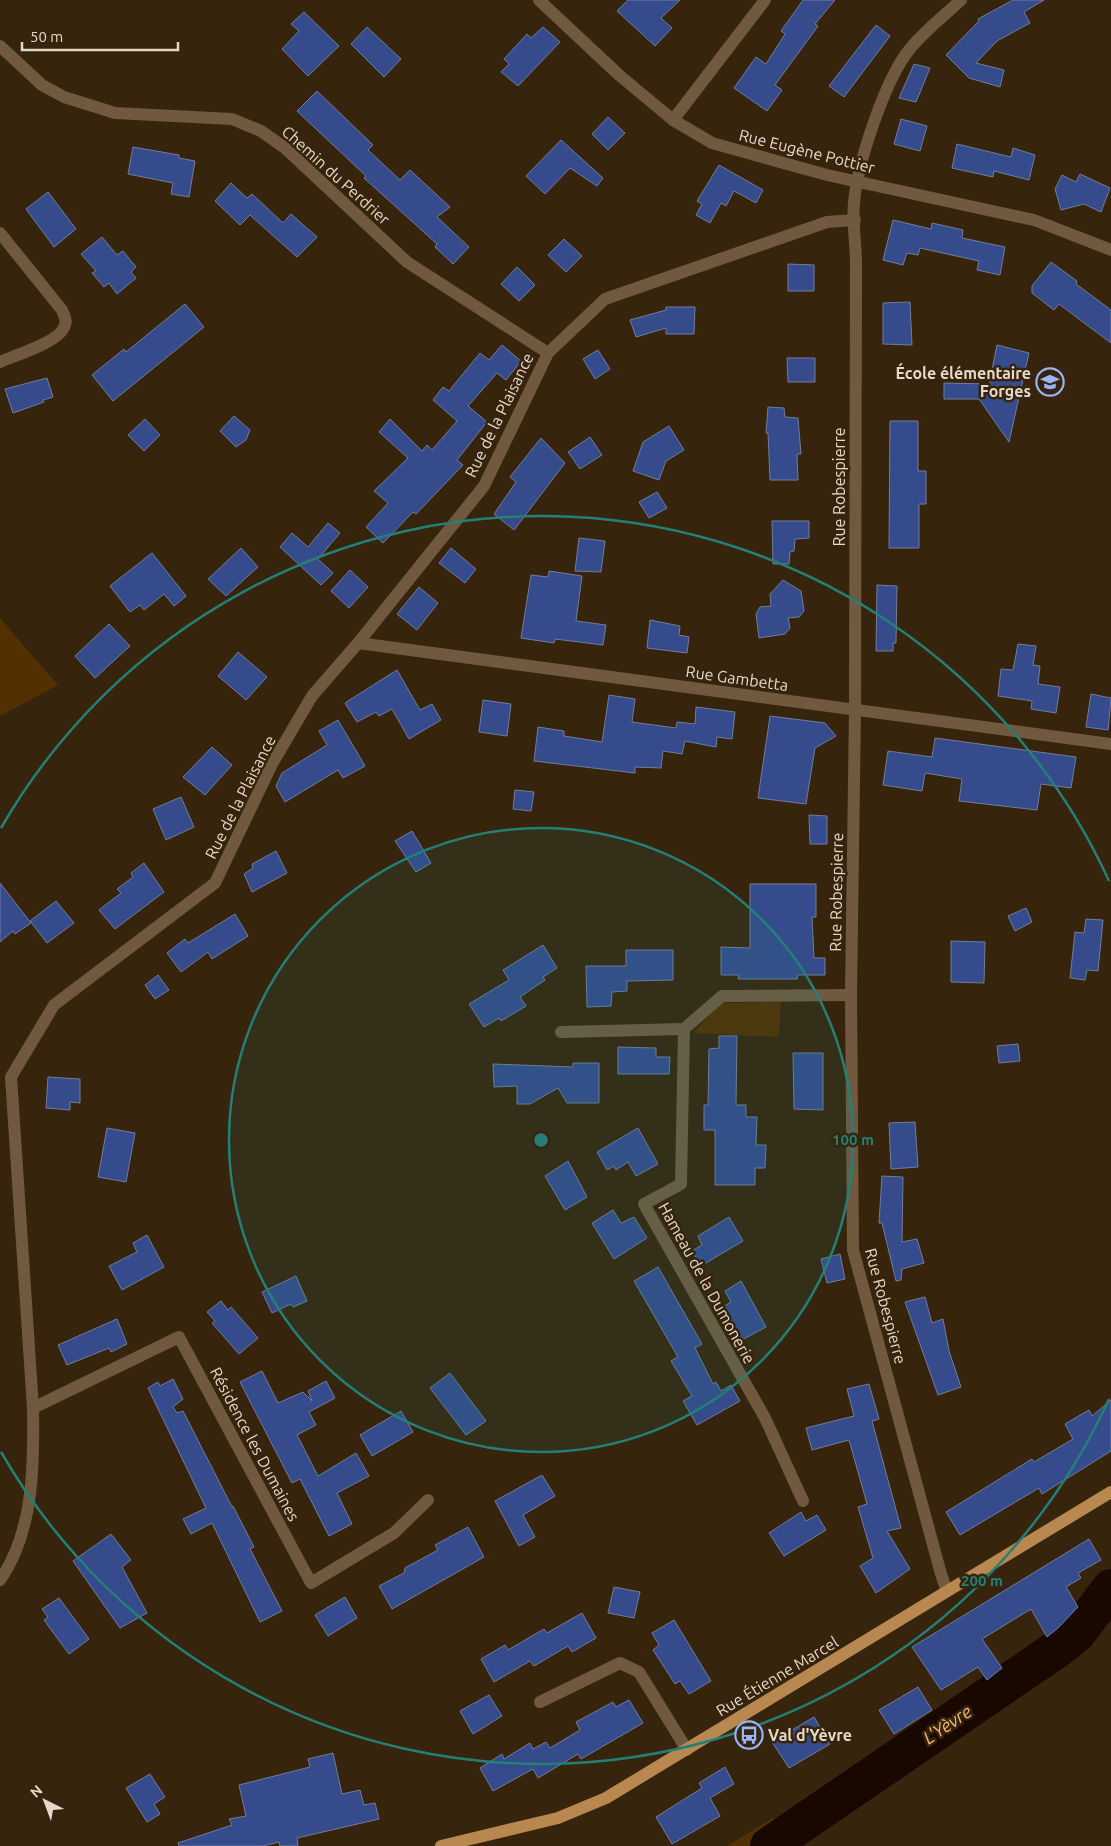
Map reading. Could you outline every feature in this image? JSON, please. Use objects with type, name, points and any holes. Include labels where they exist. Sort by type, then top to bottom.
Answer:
[{"type":"main road","name":"Rue Étienne Marcel","points":[[441,1846],[575,1812],[606,1798],[1111,1492]]},
{"type":"street","name":"Rue Eugène Pottier","points":[[539,0],[619,75],[672,120],[712,142],[827,175],[1034,220],[1111,250]]},
{"type":"street","points":[[672,120],[765,0]]},
{"type":"street","name":"Rue Robespierre","points":[[947,1591],[853,1250],[851,995],[855,710],[854,204],[857,181],[869,139],[893,76],[909,49],[961,0]]},
{"type":"street","name":"Chemin du Perdrier","points":[[0,46],[42,85],[64,97],[115,113],[232,119],[261,131],[285,148],[407,262],[548,353]]},
{"type":"street","name":"Rue de la Plaisance","points":[[0,1580],[9,1567],[27,1514],[34,1453],[33,1408],[11,1077],[54,1005],[215,883],[272,764],[312,696],[358,643],[484,486],[548,353],[605,300],[827,222],[855,220]]},
{"type":"street","points":[[0,233],[62,310],[66,318],[65,326],[54,339],[0,362]]},
{"type":"street","name":"Rue Gambetta","points":[[358,643],[1111,744]]},
{"type":"street","points":[[561,1032],[684,1029],[722,996],[851,995]]},
{"type":"street","name":"Hameau de la Dumonerie","points":[[684,1029],[681,1184],[644,1204],[765,1418],[803,1501]]},
{"type":"street","name":"Résidence les Dumaines","points":[[33,1408],[179,1337],[311,1583],[394,1533],[428,1500]]},
{"type":"street","points":[[540,1702],[620,1663],[639,1672],[687,1750]]},
{"type":"shaded area","points":[[0,618],[58,685],[0,716]]},
{"type":"shaded area","points":[[781,1002],[779,1037],[693,1033],[721,1003]]},
{"type":"shaded area","points":[[773,1818],[790,1846],[727,1846]]},
{"type":"building","points":[[628,0],[680,0],[661,18],[672,28],[655,46],[617,11]]},
{"type":"building","points":[[803,0],[835,0],[815,24],[818,26],[775,85],[782,90],[767,111],[734,88],[756,57],[766,64],[785,34],[781,31]]},
{"type":"building","points":[[1013,0],[1044,0],[1024,12],[1030,23],[997,41],[976,63],[1004,70],[1000,87],[969,78],[946,55],[979,21],[978,19]]},
{"type":"building","points":[[304,12],[339,46],[308,76],[282,49],[299,31],[291,24]]},
{"type":"building","points":[[876,25],[890,36],[844,97],[829,86]]},
{"type":"building","points":[[367,27],[401,59],[384,77],[351,44]]},
{"type":"building","points":[[543,27],[560,42],[518,86],[501,72],[509,64],[504,59],[527,34],[531,38]]},
{"type":"building","points":[[914,64],[930,68],[916,102],[899,98]]},
{"type":"building","points":[[317,91],[373,145],[368,150],[400,180],[410,170],[450,207],[437,217],[469,247],[453,264],[435,247],[437,244],[364,178],[366,176],[297,111]]},
{"type":"building","points":[[608,117],[625,133],[608,150],[592,134]]},
{"type":"building","points":[[901,119],[927,126],[920,151],[894,144]]},
{"type":"building","points":[[561,140],[603,178],[597,186],[570,168],[545,194],[526,176]]},
{"type":"building","points":[[957,144],[1011,157],[1013,148],[1035,155],[1029,180],[994,171],[993,177],[952,168]]},
{"type":"building","points":[[133,147],[179,155],[179,158],[195,161],[189,197],[171,194],[173,183],[128,174]]},
{"type":"building","points":[[719,165],[763,190],[756,203],[734,191],[726,206],[721,203],[710,223],[696,215],[702,204],[697,201]]},
{"type":"building","points":[[1080,174],[1110,188],[1101,212],[1084,204],[1061,210],[1055,189],[1062,175],[1076,182]]},
{"type":"building","points":[[231,183],[247,198],[252,194],[283,223],[291,214],[317,237],[297,257],[250,215],[240,225],[215,201]]},
{"type":"building","points":[[48,192],[76,229],[54,247],[26,209]]},
{"type":"building","points":[[893,220],[931,229],[932,223],[963,230],[962,238],[1005,247],[1000,275],[977,270],[979,261],[920,248],[918,255],[907,253],[903,265],[883,260]]},
{"type":"building","points":[[102,237],[117,255],[123,251],[136,267],[131,272],[136,278],[117,294],[109,283],[104,287],[92,273],[96,271],[81,254]]},
{"type":"building","points":[[564,239],[582,256],[566,272],[548,255]]},
{"type":"building","points":[[1051,262],[1077,281],[1076,284],[1111,310],[1111,343],[1059,304],[1054,310],[1032,293],[1032,286]]},
{"type":"building","points":[[788,264],[814,265],[814,291],[788,291]]},
{"type":"building","points":[[517,267],[535,285],[519,301],[501,284]]},
{"type":"building","points":[[910,302],[912,345],[883,344],[883,303]]},
{"type":"building","points":[[185,304],[204,327],[113,401],[92,375],[124,349],[126,352]]},
{"type":"building","points":[[666,307],[695,307],[694,334],[666,334],[666,328],[636,337],[630,320],[666,310]]},
{"type":"building","points":[[502,345],[521,361],[506,380],[497,373],[468,406],[487,422],[457,460],[463,465],[416,514],[413,512],[383,543],[366,527],[388,503],[374,491],[408,458],[379,432],[390,419],[422,451],[427,445],[432,450],[457,421],[433,400],[443,387],[449,391],[480,353],[489,360]]},
{"type":"building","points":[[997,345],[1029,353],[1009,442],[979,399],[944,399],[944,383],[989,384]]},
{"type":"building","points":[[598,350],[610,369],[595,379],[583,359]]},
{"type":"building","points":[[787,358],[815,358],[815,382],[788,382]]},
{"type":"building","points":[[47,378],[53,397],[13,413],[5,389]]},
{"type":"building","points":[[768,407],[784,408],[785,417],[798,418],[801,454],[797,454],[798,480],[770,480],[768,433],[766,433]]},
{"type":"building","points":[[234,416],[250,430],[246,440],[236,447],[220,431]]},
{"type":"building","points":[[145,419],[160,435],[144,451],[128,435]]},
{"type":"building","points":[[890,421],[918,421],[918,471],[926,471],[926,504],[919,504],[919,548],[889,548]]},
{"type":"building","points":[[669,426],[684,450],[666,461],[659,480],[633,471],[643,442]]},
{"type":"building","points":[[590,437],[602,455],[580,469],[568,452]]},
{"type":"building","points":[[541,438],[565,463],[514,530],[494,514],[516,482],[510,477]]},
{"type":"building","points":[[657,492],[667,508],[649,518],[639,502]]},
{"type":"building","points":[[772,521],[809,521],[809,538],[795,539],[794,551],[790,552],[789,564],[773,564]]},
{"type":"building","points":[[328,523],[340,533],[318,559],[333,573],[321,585],[280,547],[292,533],[308,547]]},
{"type":"building","points":[[579,538],[605,541],[601,572],[575,571]]},
{"type":"building","points":[[241,548],[258,567],[226,596],[208,579]]},
{"type":"building","points":[[451,548],[476,569],[465,583],[439,563]]},
{"type":"building","points":[[152,553],[186,596],[174,606],[164,594],[144,610],[140,605],[130,612],[110,586]]},
{"type":"building","points":[[350,570],[368,587],[349,608],[331,591]]},
{"type":"building","points":[[549,571],[582,576],[576,621],[606,625],[603,645],[555,639],[554,643],[521,638],[531,575],[548,577]]},
{"type":"building","points":[[783,580],[801,591],[804,611],[799,617],[788,618],[790,628],[785,634],[759,638],[756,614],[760,607],[771,606],[770,594]]},
{"type":"building","points":[[877,585],[897,586],[896,643],[893,643],[893,651],[876,651]]},
{"type":"building","points":[[419,587],[438,603],[417,630],[397,614]]},
{"type":"building","points":[[650,620],[680,626],[679,635],[689,637],[687,653],[647,648]]},
{"type":"building","points":[[109,624],[130,646],[95,678],[75,656]]},
{"type":"building","points":[[1018,644],[1036,646],[1033,665],[1040,666],[1038,684],[1060,687],[1056,713],[1031,709],[1032,701],[998,696],[1001,669],[1013,670]]},
{"type":"building","points":[[238,652],[267,677],[246,700],[218,676]]},
{"type":"building","points":[[397,670],[420,710],[432,704],[441,720],[409,739],[392,709],[379,716],[376,712],[357,722],[345,703]]},
{"type":"building","points":[[1091,694],[1111,698],[1108,730],[1086,727]]},
{"type":"building","points":[[609,695],[635,699],[632,722],[676,728],[677,722],[695,724],[696,707],[735,712],[732,739],[717,737],[716,747],[685,741],[682,754],[663,751],[661,768],[635,767],[635,773],[534,761],[538,727],[564,731],[564,736],[602,742]]},
{"type":"building","points":[[483,700],[511,704],[507,736],[479,732]]},
{"type":"building","points":[[770,716],[825,723],[836,736],[815,748],[806,804],[758,798]]},
{"type":"building","points":[[338,720],[365,766],[343,778],[338,770],[285,802],[276,786],[282,773],[327,745],[319,731]]},
{"type":"building","points":[[935,738],[1076,757],[1071,788],[1041,784],[1037,810],[959,801],[962,779],[925,773],[922,791],[883,785],[888,751],[932,757]]},
{"type":"building","points":[[212,747],[232,765],[205,795],[183,777]]},
{"type":"building","points":[[515,790],[534,792],[531,811],[513,809]]},
{"type":"building","points":[[181,797],[194,827],[166,840],[153,809]]},
{"type":"building","points":[[809,815],[827,816],[827,844],[810,844]]},
{"type":"building","points":[[412,831],[431,863],[416,872],[395,841]]},
{"type":"building","points":[[276,851],[287,873],[252,892],[244,874],[253,868],[252,864]]},
{"type":"building","points":[[144,863],[164,892],[115,929],[99,910],[121,893],[117,889],[133,877],[131,873]]},
{"type":"building","points":[[0,883],[31,923],[15,934],[13,931],[0,942]]},
{"type":"building","points":[[750,884],[816,884],[816,917],[812,917],[814,958],[825,958],[825,975],[798,975],[797,979],[738,979],[739,975],[721,975],[721,947],[750,948]]},
{"type":"building","points":[[56,901],[74,923],[47,943],[30,921]]},
{"type":"building","points":[[1026,908],[1032,922],[1015,931],[1008,916]]},
{"type":"building","points":[[235,914],[248,936],[212,959],[208,952],[181,972],[167,953],[185,939],[188,943]]},
{"type":"building","points":[[1086,919],[1103,920],[1098,971],[1087,970],[1085,980],[1070,978],[1075,932],[1084,933]]},
{"type":"building","points":[[951,941],[985,942],[984,983],[951,982]]},
{"type":"building","points":[[543,945],[557,968],[543,977],[545,980],[520,997],[526,1006],[501,1021],[499,1018],[484,1027],[469,1004],[509,980],[503,970]]},
{"type":"building","points":[[626,950],[673,950],[673,980],[627,981],[627,991],[612,992],[611,1006],[587,1007],[586,966],[626,966]]},
{"type":"building","points":[[158,975],[169,990],[155,999],[145,985]]},
{"type":"building","points":[[719,1036],[737,1036],[736,1105],[746,1105],[746,1117],[757,1117],[756,1145],[766,1145],[765,1168],[755,1168],[755,1185],[715,1185],[715,1130],[704,1130],[704,1105],[708,1105],[709,1049],[719,1048]]},
{"type":"building","points":[[1018,1044],[1020,1061],[999,1063],[997,1046]]},
{"type":"building","points":[[618,1047],[656,1048],[656,1057],[670,1057],[669,1074],[618,1074]]},
{"type":"building","points":[[793,1053],[823,1053],[823,1110],[794,1109]]},
{"type":"building","points":[[573,1063],[599,1063],[599,1103],[567,1103],[558,1088],[530,1104],[517,1104],[517,1086],[494,1087],[493,1064],[573,1067]]},
{"type":"building","points":[[48,1077],[80,1079],[80,1103],[70,1102],[70,1110],[46,1108]]},
{"type":"building","points":[[915,1122],[918,1167],[891,1169],[889,1123]]},
{"type":"building","points":[[107,1128],[135,1133],[126,1182],[98,1177]]},
{"type":"building","points":[[638,1128],[658,1164],[636,1176],[628,1162],[616,1170],[614,1166],[607,1170],[597,1152]]},
{"type":"building","points":[[568,1161],[587,1197],[565,1210],[545,1176]]},
{"type":"building","points":[[882,1176],[903,1177],[902,1242],[917,1239],[924,1263],[902,1269],[901,1280],[896,1281],[882,1223],[879,1223]]},
{"type":"building","points":[[613,1210],[621,1223],[634,1217],[647,1238],[614,1259],[592,1223]]},
{"type":"building","points":[[729,1217],[743,1241],[706,1263],[699,1263],[692,1251],[702,1245],[698,1236]]},
{"type":"building","points":[[147,1235],[164,1267],[122,1290],[109,1266],[137,1252],[133,1243]]},
{"type":"building","points":[[840,1254],[845,1279],[827,1283],[821,1259]]},
{"type":"building","points":[[658,1267],[702,1344],[695,1348],[713,1384],[716,1382],[721,1391],[731,1385],[740,1401],[697,1425],[683,1401],[692,1396],[671,1361],[678,1357],[634,1281]]},
{"type":"building","points":[[296,1276],[307,1301],[293,1307],[291,1304],[272,1313],[262,1292]]},
{"type":"building","points":[[741,1281],[766,1327],[742,1340],[723,1307],[731,1302],[725,1291]]},
{"type":"building","points":[[925,1297],[932,1323],[943,1319],[949,1351],[961,1387],[938,1395],[905,1302]]},
{"type":"building","points":[[221,1301],[228,1310],[231,1307],[258,1338],[239,1354],[212,1323],[215,1321],[207,1312]]},
{"type":"building","points":[[117,1319],[127,1344],[111,1352],[109,1348],[67,1365],[58,1345]]},
{"type":"building","points":[[262,1371],[278,1403],[303,1392],[312,1401],[308,1391],[326,1381],[335,1398],[309,1412],[316,1425],[297,1435],[318,1476],[356,1453],[369,1476],[337,1493],[352,1524],[329,1536],[300,1479],[292,1483],[240,1382]]},
{"type":"building","points":[[450,1373],[486,1421],[466,1435],[430,1388]]},
{"type":"building","points":[[173,1379],[183,1399],[173,1407],[177,1413],[183,1411],[254,1547],[250,1549],[282,1611],[260,1622],[212,1523],[191,1534],[183,1519],[206,1508],[148,1388],[158,1382],[160,1386]]},
{"type":"building","points":[[869,1384],[879,1419],[872,1421],[901,1528],[887,1531],[910,1569],[876,1593],[860,1566],[873,1558],[858,1507],[867,1504],[849,1440],[812,1450],[806,1428],[854,1416],[847,1389]]},
{"type":"building","points":[[1111,1400],[1111,1451],[1042,1494],[1039,1488],[960,1535],[946,1512],[1032,1459],[1034,1462],[1073,1439],[1065,1424],[1089,1410],[1092,1416]]},
{"type":"building","points":[[401,1411],[413,1432],[372,1456],[360,1435]]},
{"type":"building","points":[[542,1475],[555,1496],[523,1515],[535,1537],[519,1546],[495,1501]]},
{"type":"building","points":[[801,1512],[806,1521],[817,1515],[826,1530],[784,1556],[769,1533]]},
{"type":"building","points":[[468,1527],[484,1557],[392,1609],[379,1586],[404,1573],[405,1568],[438,1550],[435,1545]]},
{"type":"building","points":[[111,1534],[131,1560],[122,1567],[147,1613],[120,1628],[73,1561]]},
{"type":"building","points":[[1089,1539],[1101,1560],[1078,1573],[1081,1578],[1066,1587],[1078,1607],[1058,1628],[1047,1637],[1031,1609],[982,1639],[1002,1668],[987,1680],[978,1667],[941,1690],[912,1647]]},
{"type":"building","points":[[614,1587],[640,1592],[634,1618],[608,1613]]},
{"type":"building","points":[[345,1597],[357,1618],[328,1636],[315,1615]]},
{"type":"building","points":[[59,1598],[89,1639],[69,1654],[44,1620],[48,1617],[42,1609]]},
{"type":"building","points":[[582,1613],[596,1638],[572,1652],[568,1646],[534,1666],[530,1661],[494,1682],[481,1659],[505,1645],[508,1650],[544,1629],[547,1633]]},
{"type":"building","points":[[674,1620],[711,1681],[689,1694],[680,1681],[675,1684],[653,1650],[659,1645],[652,1633]]},
{"type":"building","points":[[918,1687],[932,1710],[894,1734],[879,1710]]},
{"type":"building","points":[[489,1695],[502,1716],[473,1734],[460,1711]]},
{"type":"building","points":[[629,1700],[643,1723],[581,1759],[578,1754],[538,1778],[533,1769],[493,1791],[480,1768],[502,1754],[504,1759],[530,1743],[533,1749],[546,1742],[550,1748],[580,1730],[576,1722],[613,1702],[616,1707]]},
{"type":"building","points":[[814,1717],[830,1744],[789,1768],[772,1742]]},
{"type":"building","points":[[333,1753],[342,1794],[360,1790],[364,1805],[375,1803],[379,1819],[297,1838],[298,1846],[280,1846],[279,1842],[263,1846],[179,1846],[178,1843],[232,1825],[229,1819],[246,1816],[239,1785],[310,1767],[308,1759]]},
{"type":"building","points":[[725,1767],[734,1784],[710,1798],[720,1816],[672,1844],[656,1817],[702,1788],[699,1783]]},
{"type":"building","points":[[150,1774],[165,1797],[154,1804],[160,1814],[147,1822],[126,1788]]},
{"type":"waterway","name":"L'Yèvre","points":[[769,1846],[1060,1647],[1077,1633],[1111,1588]]},
{"type":"place","name":"École élémentaire Forges","points":[[1050,382]]},
{"type":"place","name":"Val d'Yèvre","points":[[749,1735]]}]
